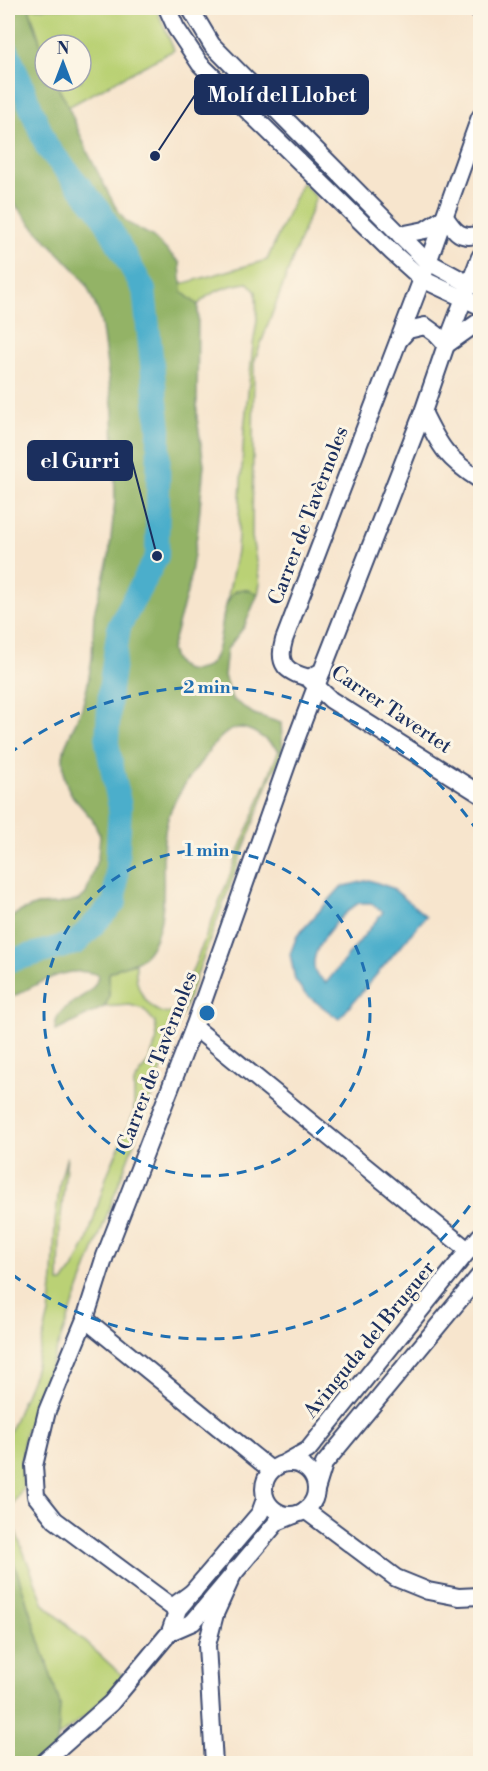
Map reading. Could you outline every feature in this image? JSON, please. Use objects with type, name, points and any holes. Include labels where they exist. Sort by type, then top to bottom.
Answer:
[{"type":"street","points":[[167,8],[176,28],[200,64],[422,279],[471,290]]},
{"type":"street","points":[[189,8],[212,45],[400,235],[429,262],[471,290],[480,306]]},
{"type":"street","name":"Carrer de Tavèrnoles","points":[[316,679],[291,674],[284,666],[280,653],[429,262],[480,117]]},
{"type":"street","points":[[400,235],[425,230],[445,217],[455,231],[470,237],[480,234]]},
{"type":"street","name":"Carrer de Tavèrnoles","points":[[194,1591],[172,1607],[55,1520],[36,1496],[34,1466],[48,1411],[85,1319],[105,1256],[195,1026],[316,679],[423,412],[446,345],[471,290],[480,257]]},
{"type":"street","points":[[399,341],[408,330],[425,326],[446,345],[480,321]]},
{"type":"street","points":[[423,412],[437,441],[457,465],[480,480]]},
{"type":"street","name":"Carrer Tavertet","points":[[316,679],[331,700],[480,794]]},
{"type":"street","points":[[195,1026],[469,1251]]},
{"type":"street","name":"Avinguda del Bruguer","points":[[278,1466],[308,1450],[480,1236]]},
{"type":"street","points":[[170,1632],[193,1622],[277,1522],[311,1505],[324,1464],[480,1275]]},
{"type":"street","points":[[85,1319],[278,1466],[301,1465],[307,1469],[312,1475],[316,1490]]},
{"type":"street","points":[[42,1764],[111,1703],[170,1632],[178,1610],[260,1513],[265,1499],[264,1483],[278,1466]]},
{"type":"street","points":[[265,1499],[277,1512],[285,1515],[299,1512],[396,1578],[428,1591],[459,1597],[480,1596]]},
{"type":"street","points":[[214,1764],[207,1645],[214,1614],[236,1570]]},
{"type":"green space","points":[[8,8],[29,8],[37,33],[33,33],[33,93],[61,93],[115,206],[126,222],[152,236],[180,263],[182,292],[198,305],[197,418],[204,464],[198,529],[189,585],[171,650],[173,656],[184,669],[195,670],[207,666],[214,658],[218,647],[229,598],[241,589],[258,594],[244,627],[227,649],[224,676],[232,699],[254,714],[281,723],[283,753],[260,736],[243,728],[226,733],[216,742],[183,787],[167,822],[163,853],[162,915],[153,944],[144,957],[109,973],[109,998],[104,1007],[56,1031],[56,1021],[60,1013],[90,990],[98,975],[86,972],[63,974],[8,999],[8,920],[19,912],[37,905],[79,900],[86,894],[98,857],[100,835],[92,819],[68,788],[64,776],[63,757],[65,746],[82,708],[87,688],[92,658],[94,613],[109,556],[115,500],[113,412],[102,328],[99,314],[86,284],[13,202],[8,188]]},
{"type":"green space","points":[[29,8],[156,8],[174,50],[68,107],[60,93],[93,93],[93,33],[37,33]]},
{"type":"green space","points":[[302,182],[316,197],[254,362],[252,537],[260,584],[258,594],[241,590],[227,601],[237,551],[244,431],[257,321],[256,292],[248,283],[234,285],[220,289],[198,305],[181,292],[181,284],[267,260]]},
{"type":"green space","points":[[279,750],[283,753],[271,776],[24,1437],[23,1488],[8,1512],[8,1436],[34,1373],[49,1314],[55,1222],[60,1181],[67,1156],[60,1226],[59,1283],[63,1283],[73,1269],[87,1241],[107,1175],[134,1113],[134,1083],[150,1059],[157,1039],[155,1022],[143,1009],[130,1005],[104,1007],[109,998],[109,973],[136,963],[137,982],[147,1001],[157,1011],[170,1013],[177,1010]]},
{"type":"green space","points":[[8,1512],[44,1604],[124,1677],[89,1713],[58,1737],[60,1704],[8,1544]]},
{"type":"green space","points":[[8,1544],[60,1704],[56,1763],[8,1763]]},
{"type":"water","points":[[369,880],[392,888],[426,916],[339,1019],[305,994],[295,980],[290,954],[297,936],[341,887]],"holes":[[[359,903],[371,903],[383,912],[326,983],[316,973],[314,964],[320,944],[327,933],[352,908]]]},
{"type":"waterway","points":[[8,52],[47,147],[100,211],[144,290],[159,429],[157,556],[119,627],[110,690],[107,743],[120,807],[115,902],[76,943],[8,961]]},
{"type":"place","name":"Molí del Llobet","points":[[155,156]]},
{"type":"place","name":"el Gurri","points":[[157,556]]}]
